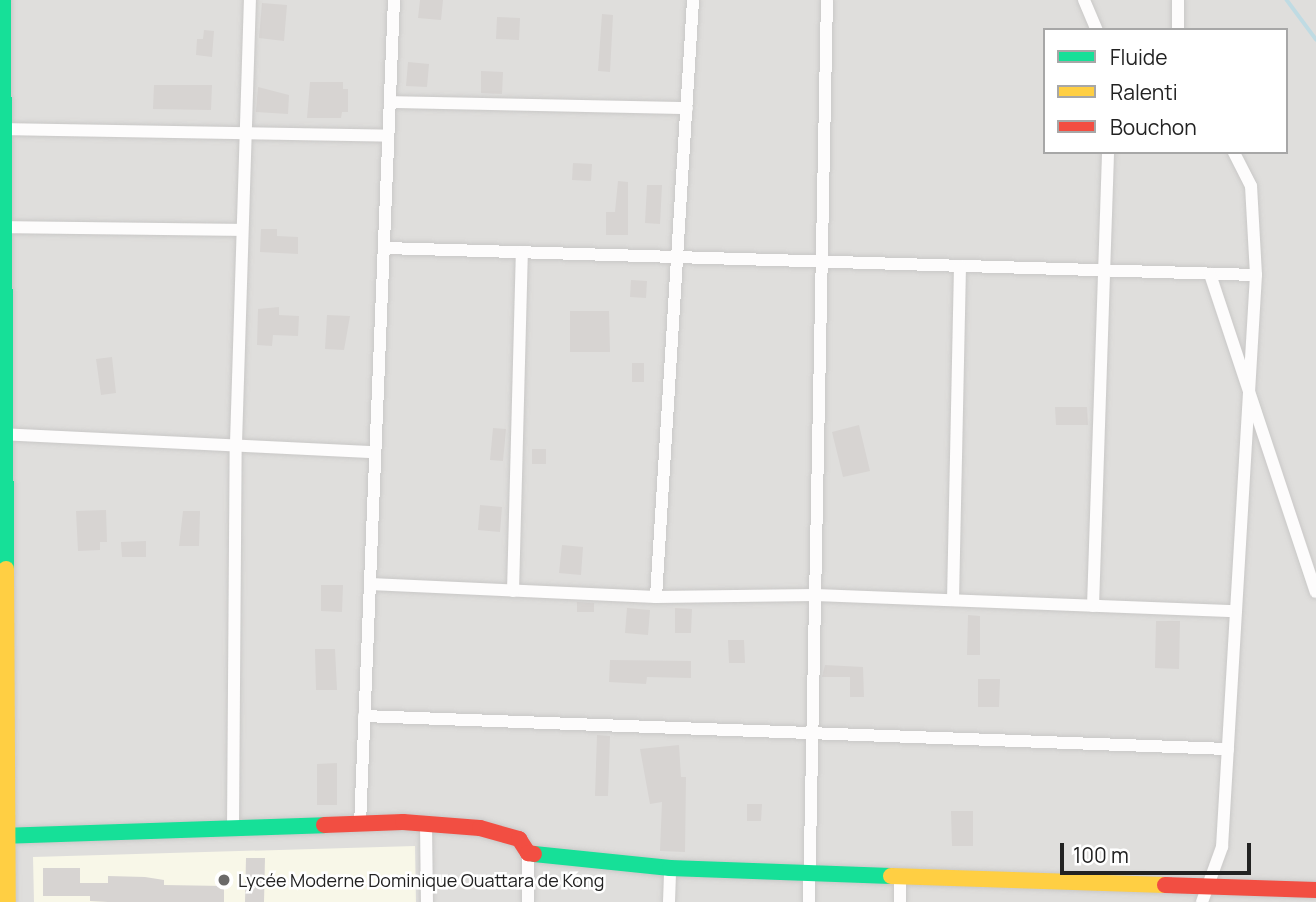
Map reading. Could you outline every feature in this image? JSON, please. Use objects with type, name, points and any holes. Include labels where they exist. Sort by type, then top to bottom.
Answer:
[{"type":"street","points":[[3,0],[3,752],[8,902]]},
{"type":"street","points":[[233,829],[236,443],[250,0]]},
{"type":"street","points":[[360,825],[374,452],[386,248],[394,0]]},
{"type":"street","points":[[656,597],[694,0]]},
{"type":"street","points":[[809,902],[827,0]]},
{"type":"street","points":[[1084,0],[1096,28]]},
{"type":"street","points":[[1178,0],[1178,28]]},
{"type":"street","points":[[390,102],[687,108]]},
{"type":"street","points":[[5,129],[246,130],[388,136]]},
{"type":"street","points":[[1093,606],[1108,154]]},
{"type":"street","points":[[1202,902],[1211,886],[1222,847],[1256,275],[1251,186],[1235,154]]},
{"type":"street","points":[[2,227],[242,230]]},
{"type":"street","points":[[386,248],[1256,275]]},
{"type":"street","points":[[513,591],[522,252]]},
{"type":"street","points":[[953,600],[960,265]]},
{"type":"street","points":[[1210,274],[1249,383],[1316,592]]},
{"type":"street","points":[[3,434],[236,443],[374,452]]},
{"type":"street","points":[[370,584],[656,597],[815,595],[1236,611]]},
{"type":"street","points":[[364,716],[812,737],[1228,749]]},
{"type":"street","points":[[4,837],[360,825],[426,824],[480,828],[519,839],[528,853],[528,902]]},
{"type":"street","points":[[426,824],[427,902]]},
{"type":"street","points":[[528,853],[670,868],[1316,890]]},
{"type":"street","points":[[669,902],[670,868]]},
{"type":"street","points":[[900,876],[900,902]]},
{"type":"shaded area","points":[[0,0],[1316,0],[1316,902],[0,902]]},
{"type":"shaded area","name":"Lycée Moderne Dominique Ouattara de Kong","points":[[415,846],[416,902],[34,902],[33,857]]},
{"type":"building","points":[[420,0],[443,0],[441,20],[418,18]]},
{"type":"building","points":[[262,3],[287,5],[284,41],[259,38]]},
{"type":"building","points":[[602,14],[613,15],[610,72],[598,71]]},
{"type":"building","points":[[497,17],[520,18],[519,40],[496,39]]},
{"type":"building","points":[[204,30],[214,31],[212,57],[196,55],[197,39],[203,39]]},
{"type":"building","points":[[408,62],[429,64],[427,87],[406,86]]},
{"type":"building","points":[[481,71],[503,72],[502,94],[481,93]]},
{"type":"building","points":[[310,82],[343,82],[343,89],[348,89],[348,112],[342,112],[341,118],[307,118]]},
{"type":"building","points":[[154,85],[212,85],[211,110],[153,109]]},
{"type":"building","points":[[258,87],[289,95],[288,114],[256,112]]},
{"type":"building","points":[[573,163],[592,164],[591,181],[572,180]]},
{"type":"building","points":[[618,181],[628,182],[628,235],[606,235],[606,212],[615,212]]},
{"type":"building","points":[[647,185],[662,185],[660,224],[645,223]]},
{"type":"building","points":[[261,229],[277,229],[277,236],[298,237],[298,254],[260,252]]},
{"type":"building","points":[[631,280],[647,281],[646,298],[630,297]]},
{"type":"building","points":[[279,307],[279,315],[299,316],[298,336],[273,335],[272,346],[257,345],[258,309]]},
{"type":"building","points":[[570,311],[609,311],[610,352],[570,352]]},
{"type":"building","points":[[327,315],[350,316],[344,350],[325,349]]},
{"type":"building","points":[[112,357],[116,393],[101,395],[96,359]]},
{"type":"building","points":[[632,363],[644,363],[644,382],[632,382]]},
{"type":"building","points":[[1055,407],[1087,407],[1088,425],[1056,425]]},
{"type":"building","points":[[859,425],[870,471],[843,477],[832,432]]},
{"type":"building","points":[[493,428],[506,429],[503,461],[490,460]]},
{"type":"building","points":[[532,449],[546,449],[546,464],[532,464]]},
{"type":"building","points":[[480,505],[502,507],[500,532],[478,530]]},
{"type":"building","points":[[106,510],[107,542],[100,542],[100,550],[78,551],[76,511]]},
{"type":"building","points":[[183,511],[200,511],[199,546],[179,546]]},
{"type":"building","points":[[146,541],[146,557],[122,557],[121,542]]},
{"type":"building","points":[[562,545],[583,547],[581,575],[559,573]]},
{"type":"building","points":[[321,585],[343,585],[342,612],[321,611]]},
{"type":"building","points":[[577,602],[594,603],[594,612],[577,612]]},
{"type":"building","points":[[627,608],[650,610],[648,635],[625,633]]},
{"type":"building","points":[[675,608],[692,609],[691,633],[675,633]]},
{"type":"building","points":[[968,615],[980,616],[980,655],[967,655]]},
{"type":"building","points":[[1156,621],[1180,621],[1179,669],[1155,668]]},
{"type":"building","points":[[728,640],[744,640],[745,663],[729,663]]},
{"type":"building","points":[[315,649],[335,649],[337,690],[316,690]]},
{"type":"building","points":[[610,660],[691,661],[691,678],[647,677],[646,684],[609,682]]},
{"type":"building","points":[[825,665],[863,667],[864,697],[850,697],[850,677],[822,677]]},
{"type":"building","points":[[978,679],[1000,679],[999,707],[978,707]]},
{"type":"building","points":[[597,735],[610,736],[608,796],[595,796]]},
{"type":"building","points":[[679,745],[681,777],[686,777],[685,852],[660,851],[662,802],[650,804],[640,749]]},
{"type":"building","points":[[337,763],[337,805],[317,805],[317,764]]},
{"type":"building","points":[[747,804],[762,804],[761,821],[747,821]]},
{"type":"building","points":[[951,811],[973,811],[973,846],[952,846]]},
{"type":"building","points":[[246,858],[265,858],[264,902],[245,902]]},
{"type":"building","points":[[43,868],[80,868],[80,883],[108,883],[108,876],[164,880],[164,885],[224,886],[224,902],[108,902],[90,901],[90,896],[43,896]]},
{"type":"waterway","points":[[1287,0],[1316,39]]},
{"type":"traffic: fast","points":[[3,0],[6,569]]},
{"type":"traffic: fast","points":[[0,836],[324,825]]},
{"type":"traffic: fast","points":[[534,854],[670,868],[891,876]]},
{"type":"traffic: slow","points":[[6,569],[8,902]]},
{"type":"traffic: slow","points":[[891,876],[1165,885]]},
{"type":"traffic: jam","points":[[324,825],[403,822],[480,828],[519,839],[528,853],[534,854]]},
{"type":"traffic: jam","points":[[1165,885],[1316,890]]},
{"type":"place","name":"Lycée Moderne Dominique Ouattara de Kong","points":[[224,880]]}]
